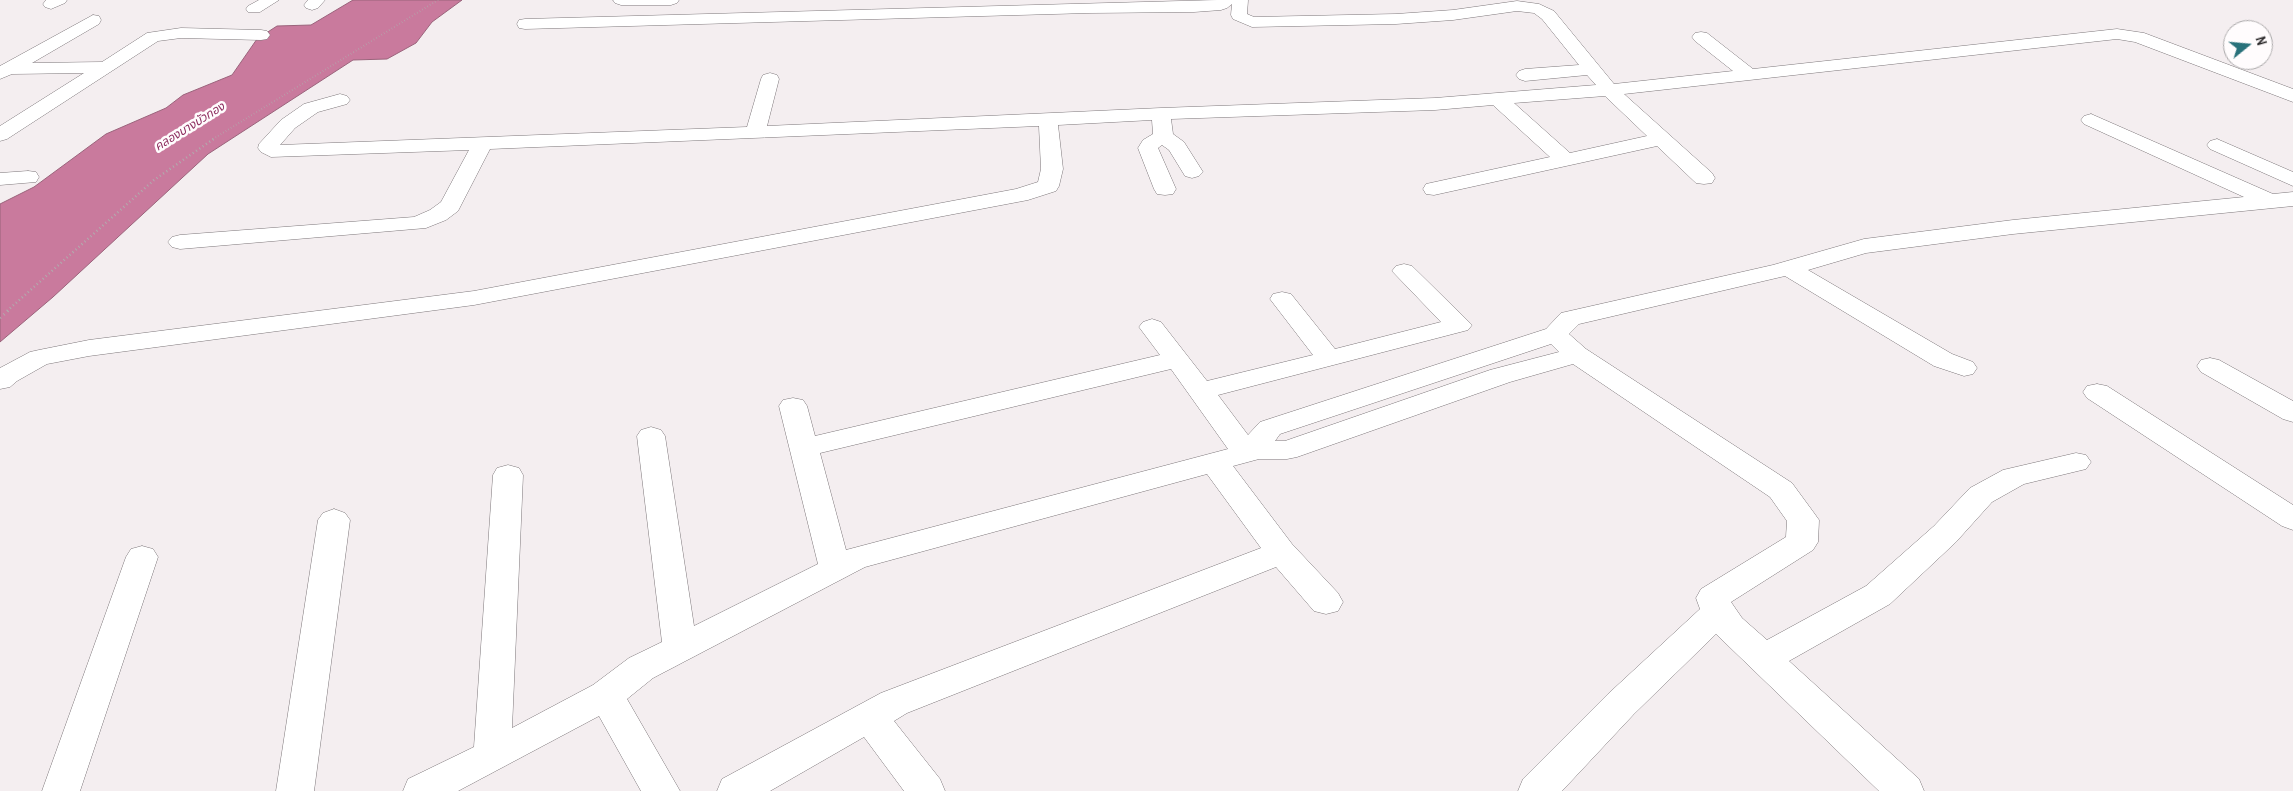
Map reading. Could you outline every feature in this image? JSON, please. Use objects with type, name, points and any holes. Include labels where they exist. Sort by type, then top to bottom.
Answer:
[{"type":"street","points":[[254,9],[271,0]]},
{"type":"street","points":[[621,0],[671,0]]},
{"type":"street","points":[[525,24],[1079,9],[1194,8],[1221,5],[1226,0]]},
{"type":"street","points":[[1240,0],[1239,15],[1252,22],[1396,19],[1454,15],[1527,6],[1539,9],[1548,15],[1609,90],[1704,178]]},
{"type":"street","points":[[4,72],[92,20]]},
{"type":"street","points":[[5,128],[153,37],[166,34],[261,35]]},
{"type":"street","points":[[340,100],[311,108],[288,124],[269,144],[268,148],[271,151],[755,133],[1161,114],[1435,104],[1609,90],[2116,34],[2138,37],[2293,96]]},
{"type":"street","points":[[1700,37],[1748,74]]},
{"type":"street","points":[[4,72],[104,67]]},
{"type":"street","points":[[1525,75],[1590,69]]},
{"type":"street","points":[[755,133],[770,79]]},
{"type":"street","points":[[1498,99],[1566,160]]},
{"type":"street","points":[[1161,114],[1163,137]]},
{"type":"street","points":[[0,381],[7,375],[39,358],[89,348],[474,298],[1020,195],[1048,186],[1052,169],[1048,120]]},
{"type":"street","points":[[2091,120],[2282,200]]},
{"type":"street","points":[[1163,137],[1177,146],[1192,172]]},
{"type":"street","points":[[1163,137],[1150,144],[1148,148],[1165,189]]},
{"type":"street","points":[[1434,189],[1660,139]]},
{"type":"street","points":[[180,242],[418,223],[438,215],[450,206],[484,142]]},
{"type":"street","points":[[2217,145],[2293,180]]},
{"type":"street","points":[[0,179],[28,177]]},
{"type":"street","points":[[1253,452],[1262,435],[1270,428],[1555,334],[1570,318],[1788,268],[1864,246],[2013,227],[2282,200]]},
{"type":"street","points":[[1788,268],[1943,360],[1964,368]]},
{"type":"street","points":[[1202,391],[1459,325],[1404,272]]},
{"type":"street","points":[[1282,299],[1329,358]]},
{"type":"street","points":[[1152,328],[1253,452]]},
{"type":"street","points":[[1555,334],[1577,355],[1781,490],[1803,520],[1802,542],[1714,598],[1718,612],[1730,627],[1905,791]]},
{"type":"street","points":[[422,791],[606,695],[641,668],[680,647],[835,568],[874,552],[1253,452],[1287,450],[1488,380],[1577,355]]},
{"type":"street","points":[[804,448],[1177,359]]},
{"type":"street","points":[[1464,363],[1488,380]]},
{"type":"street","points":[[2210,366],[2293,413]]},
{"type":"street","points":[[2097,392],[2293,519]]},
{"type":"street","points":[[794,406],[835,568]]},
{"type":"street","points":[[651,436],[680,647]]},
{"type":"street","points":[[1764,658],[1878,595],[1945,534],[1981,495],[2014,477],[2076,462]]},
{"type":"street","points":[[1215,463],[1281,552],[1326,602]]},
{"type":"street","points":[[492,755],[508,475]]},
{"type":"street","points":[[294,791],[334,520]]},
{"type":"street","points":[[736,791],[894,703],[1175,595],[1281,552]]},
{"type":"street","points":[[61,791],[142,557]]},
{"type":"street","points":[[1537,791],[1622,704],[1718,612]]},
{"type":"street","points":[[606,695],[661,791]]},
{"type":"street","points":[[869,716],[926,791]]},
{"type":"path","points":[[0,318],[154,180],[191,153],[438,0]]},
{"type":"water","name":"คลองบางบัวทอง","points":[[353,0],[462,0],[432,22],[416,43],[387,59],[353,60],[208,154],[53,297],[0,342],[0,204],[34,187],[106,134],[166,108],[183,95],[232,75],[257,39],[277,26],[311,25]]}]
